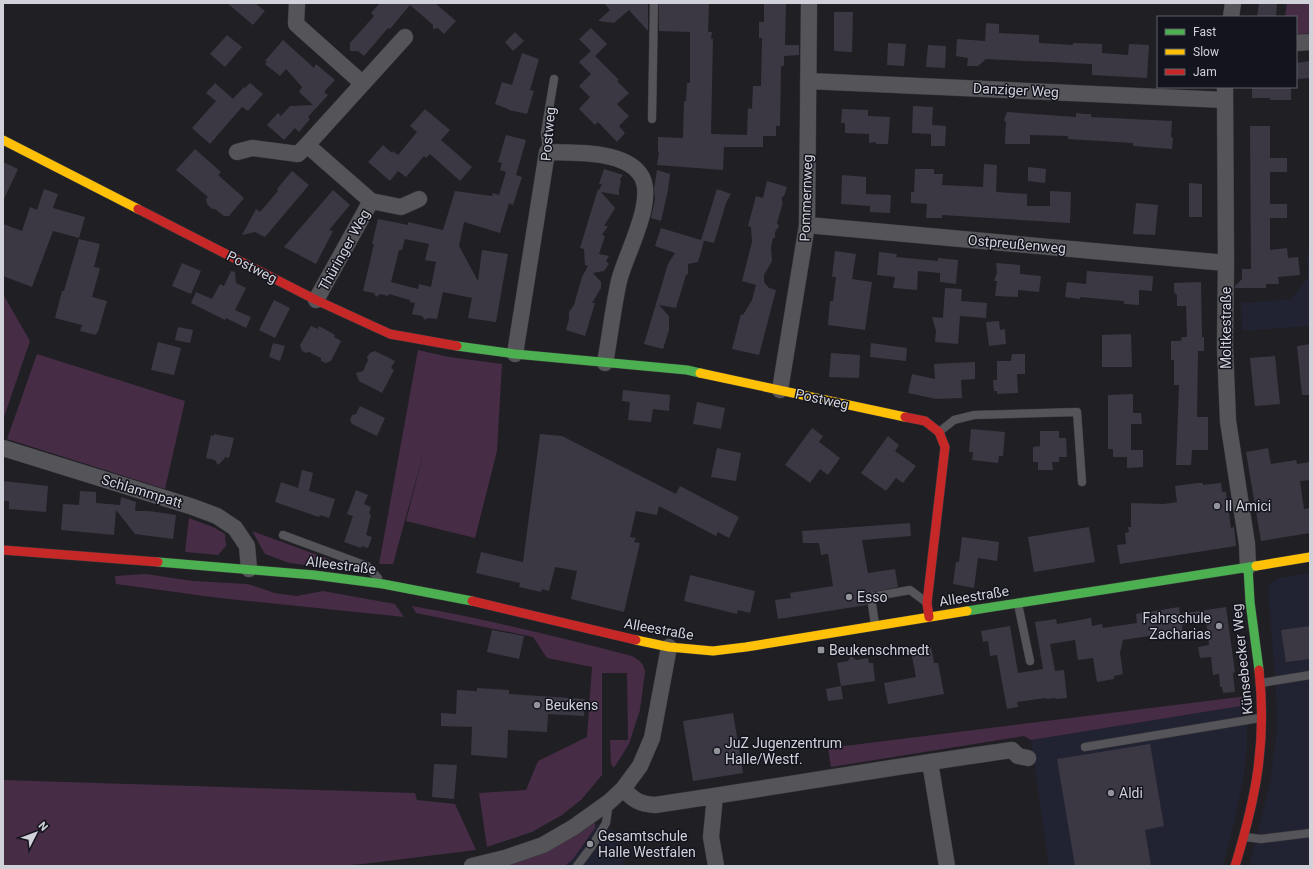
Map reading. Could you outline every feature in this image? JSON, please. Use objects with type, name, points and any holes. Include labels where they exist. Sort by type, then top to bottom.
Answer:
[{"type":"street","points":[[297,3],[296,24],[362,83]]},
{"type":"street","name":"Pommernweg","points":[[780,390],[808,225],[809,3]]},
{"type":"street","points":[[1231,16],[1233,3]]},
{"type":"street","points":[[238,152],[252,148],[298,154],[405,37]]},
{"type":"street","points":[[1297,43],[1310,42]]},
{"type":"street","name":"Danziger Weg","points":[[808,81],[1225,94]]},
{"type":"street","name":"Moltkestraße","points":[[1225,94],[1225,347],[1228,422],[1247,544],[1248,567]]},
{"type":"street","name":"Postweg","points":[[3,140],[316,300],[390,334],[437,343],[515,354],[687,370],[925,421],[939,432]]},
{"type":"street","name":"Thüringer Weg","points":[[307,145],[371,201],[401,207],[419,199]]},
{"type":"street","points":[[548,152],[600,155],[617,159],[629,164],[640,174],[646,187],[645,202],[639,224],[619,280],[605,363]]},
{"type":"street","name":"Postweg","points":[[515,354],[548,152]]},
{"type":"street","name":"Thüringer Weg","points":[[316,300],[371,201]]},
{"type":"street","name":"Ostpreußenweg","points":[[808,225],[1226,262]]},
{"type":"street","points":[[929,617],[927,603],[945,447],[939,432]]},
{"type":"street","name":"Schlammpatt","points":[[3,448],[194,507],[217,516],[235,528],[246,546],[249,569]]},
{"type":"street","name":"Alleestraße","points":[[3,550],[249,569],[314,575],[383,584],[475,602],[669,647],[713,651],[1310,557]]},
{"type":"street","name":"Künsebecker Weg","points":[[1236,866],[1256,786],[1262,718],[1261,683],[1249,593],[1248,567]]},
{"type":"street","points":[[472,866],[506,858],[543,845],[574,827],[609,802],[623,789],[640,766],[652,738],[669,647]]},
{"type":"street","points":[[623,789],[633,800],[643,804],[655,805],[1012,750],[1018,756],[1028,758]]},
{"type":"street","points":[[930,762],[947,866]]},
{"type":"street","points":[[715,796],[711,837],[716,866]]},
{"type":"lane","points":[[652,119],[654,3]]},
{"type":"lane","name":"Postweg","points":[[548,152],[546,133],[554,80]]},
{"type":"lane","points":[[939,432],[954,420],[974,415],[1077,412],[1082,482]]},
{"type":"lane","points":[[283,535],[367,566],[383,584]]},
{"type":"lane","points":[[875,626],[870,597],[910,590],[927,603]]},
{"type":"lane","points":[[1018,604],[1030,662]]},
{"type":"lane","points":[[1261,683],[1310,675]]},
{"type":"lane","points":[[1085,747],[1262,718]]},
{"type":"lane","points":[[577,866],[592,846],[606,823],[609,802]]},
{"type":"lane","points":[[1244,837],[1260,839],[1310,833]]},
{"type":"shaded area","points":[[1287,3],[1310,3],[1310,33],[1297,35],[1297,16],[1285,16]]},
{"type":"shaded area","points":[[1310,253],[1310,326],[1242,331],[1241,303],[1291,299],[1308,277],[1307,254]]},
{"type":"shaded area","points":[[3,294],[30,341],[3,420]]},
{"type":"shaded area","points":[[418,350],[449,357],[502,364],[497,451],[475,538],[406,521],[424,451],[393,564],[379,564]]},
{"type":"shaded area","points":[[37,354],[185,401],[165,489],[7,439]]},
{"type":"shaded area","points":[[189,518],[215,528],[225,534],[226,546],[218,555],[185,552]]},
{"type":"shaded area","points":[[252,531],[367,573],[289,563],[265,554]]},
{"type":"shaded area","points":[[1310,573],[1310,866],[1249,866],[1269,788],[1277,730],[1276,693],[1268,587],[1272,582],[1279,578]]},
{"type":"shaded area","points":[[146,574],[193,581],[248,584],[275,593],[296,596],[323,591],[395,604],[404,617],[219,598],[116,584],[115,576]]},
{"type":"shaded area","points":[[412,606],[550,635],[632,656],[639,660],[644,666],[645,672],[640,710],[629,744],[614,768],[611,764],[610,740],[628,740],[627,673],[602,673],[602,775],[581,800],[562,815],[532,832],[487,847],[479,793],[526,790],[538,761],[587,737],[592,667],[547,658],[533,637],[416,613]]},
{"type":"shaded area","points":[[1247,696],[1247,705],[1031,740],[1024,736],[831,767],[828,748]]},
{"type":"shaded area","points":[[1247,705],[1247,747],[1244,775],[1223,866],[1049,866],[1031,740]]},
{"type":"shaded area","points":[[3,780],[415,793],[417,800],[455,804],[476,850],[335,866],[3,866]]},
{"type":"shaded area","name":"Gesamtschule Halle Westfalen","points":[[595,823],[620,833],[624,866],[503,866],[540,854]]},
{"type":"shaded area","points":[[595,823],[595,828],[573,859],[565,866],[503,866],[540,854]]},
{"type":"building","points":[[227,3],[255,3],[265,11],[253,25]]},
{"type":"building","points":[[380,3],[435,3],[456,21],[444,34],[438,28],[433,29],[433,25],[410,5],[390,29],[388,28],[364,56],[358,51],[350,51],[350,43],[374,16],[371,13]]},
{"type":"building","points":[[604,3],[648,3],[648,31],[629,10],[614,23],[598,21],[610,10]]},
{"type":"building","points":[[659,3],[709,3],[708,32],[712,32],[711,39],[713,39],[711,134],[747,135],[748,108],[752,109],[753,86],[761,86],[762,38],[759,38],[759,22],[764,22],[764,3],[786,3],[785,45],[799,45],[799,55],[784,56],[784,66],[781,66],[780,126],[776,126],[776,136],[763,136],[763,147],[724,147],[723,170],[657,165],[659,152],[658,137],[683,138],[684,101],[686,101],[687,83],[690,83],[690,32],[659,31]]},
{"type":"building","points":[[1259,3],[1277,3],[1276,16],[1257,16]]},
{"type":"building","points":[[834,12],[853,12],[852,52],[834,51]]},
{"type":"building","points":[[986,23],[999,24],[999,33],[1039,35],[1039,43],[1073,45],[1073,43],[1102,44],[1102,53],[1128,55],[1129,44],[1149,45],[1147,78],[1092,75],[1092,64],[986,59],[978,66],[967,66],[968,58],[956,56],[957,39],[985,41]]},
{"type":"building","points":[[591,28],[607,44],[595,56],[619,80],[617,81],[629,93],[617,104],[629,116],[619,126],[625,133],[617,142],[598,122],[595,125],[579,109],[590,97],[579,86],[591,74],[579,62],[591,51],[579,39]]},
{"type":"building","points":[[515,32],[524,41],[513,51],[505,42]]},
{"type":"building","points":[[227,35],[242,47],[225,67],[210,54]]},
{"type":"building","points":[[283,40],[314,68],[316,64],[335,80],[324,92],[328,95],[308,117],[310,119],[299,132],[295,128],[284,140],[267,125],[278,113],[281,116],[290,106],[313,105],[299,92],[302,87],[286,69],[280,76],[265,64],[267,62],[265,61]]},
{"type":"building","points":[[888,43],[906,44],[904,66],[887,65]]},
{"type":"building","points":[[928,45],[946,46],[945,68],[926,67]]},
{"type":"building","points":[[522,53],[539,59],[530,90],[534,91],[527,114],[509,110],[495,104],[502,82],[512,85]]},
{"type":"building","points":[[1310,61],[1310,78],[1297,79],[1297,63]]},
{"type":"building","points":[[215,83],[233,99],[250,83],[263,94],[248,111],[242,107],[210,144],[192,128],[216,101],[206,93]]},
{"type":"building","points":[[1252,88],[1291,88],[1291,100],[1252,98]]},
{"type":"building","points":[[913,106],[933,107],[932,125],[946,126],[945,146],[931,146],[931,134],[912,133]]},
{"type":"building","points":[[425,109],[450,130],[441,140],[472,167],[460,181],[430,154],[426,158],[424,156],[406,177],[398,171],[390,181],[368,162],[383,145],[392,153],[393,151],[398,155],[417,132],[410,126]]},
{"type":"building","points":[[842,109],[868,110],[868,116],[890,117],[888,144],[876,144],[876,142],[869,143],[869,134],[845,133],[845,123],[841,123]]},
{"type":"building","points":[[1007,112],[1076,117],[1076,113],[1091,114],[1091,117],[1172,121],[1172,149],[1133,146],[1133,143],[1068,139],[1068,136],[1030,135],[1030,144],[1005,144],[1006,122],[1004,120]]},
{"type":"building","points":[[1250,126],[1270,126],[1270,158],[1287,158],[1287,172],[1270,172],[1270,204],[1287,204],[1287,218],[1270,218],[1270,250],[1287,248],[1288,258],[1298,257],[1300,275],[1278,277],[1279,284],[1266,284],[1266,288],[1235,288],[1235,286],[1242,279],[1242,269],[1251,269]]},
{"type":"building","points":[[506,135],[526,140],[516,175],[522,177],[513,205],[509,203],[500,233],[464,222],[459,246],[478,281],[482,250],[508,254],[496,322],[468,318],[472,298],[443,292],[437,319],[428,318],[425,320],[422,316],[412,314],[415,303],[410,302],[410,300],[389,294],[388,296],[380,294],[376,297],[374,293],[363,291],[378,219],[408,225],[408,222],[443,230],[455,191],[492,196],[493,193],[499,195],[506,172],[500,170],[502,163],[498,162]],"holes":[[[405,239],[429,244],[425,260],[436,262],[431,287],[419,284],[418,289],[391,282],[399,250],[402,250]]]},
{"type":"building","points":[[195,149],[221,172],[218,175],[244,198],[229,216],[224,216],[215,209],[212,209],[207,204],[206,199],[208,197],[176,170]]},
{"type":"building","points":[[3,162],[18,169],[3,201]]},
{"type":"building","points":[[984,164],[997,165],[996,192],[1027,194],[1027,206],[1050,206],[1050,191],[1071,192],[1070,223],[942,215],[942,218],[926,218],[927,204],[911,203],[911,192],[914,192],[915,169],[934,169],[934,174],[943,174],[942,185],[983,187]]},
{"type":"building","points":[[1028,167],[1046,169],[1045,183],[1028,181]]},
{"type":"building","points":[[604,169],[623,175],[620,179],[619,195],[601,192],[615,208],[604,226],[608,226],[602,235],[605,236],[599,254],[609,256],[606,261],[609,264],[604,271],[593,273],[601,282],[601,288],[592,303],[595,303],[585,336],[566,330],[569,312],[574,305],[582,277],[588,266],[585,265],[584,249],[580,248],[598,189],[599,190],[602,184],[599,184]]},
{"type":"building","points":[[657,170],[670,174],[661,221],[651,218],[655,199],[654,189]]},
{"type":"building","points":[[292,171],[309,185],[265,237],[255,232],[242,235],[256,209],[260,212],[278,191],[277,189]]},
{"type":"building","points":[[842,175],[866,177],[866,194],[891,195],[890,213],[870,212],[870,206],[841,204]]},
{"type":"building","points":[[767,181],[787,187],[784,196],[782,197],[783,202],[777,223],[779,226],[775,232],[775,238],[773,238],[771,247],[772,261],[764,275],[764,282],[769,288],[776,290],[759,355],[732,349],[741,314],[743,315],[752,300],[756,285],[742,281],[752,242],[751,227],[748,226],[756,196],[763,198]]},
{"type":"building","points":[[1189,183],[1202,184],[1202,217],[1189,217]]},
{"type":"building","points":[[44,189],[58,194],[53,208],[85,217],[79,238],[53,231],[32,287],[3,276],[3,224],[22,231],[30,207],[37,210]]},
{"type":"building","points":[[717,189],[731,194],[726,203],[714,243],[701,240]]},
{"type":"building","points":[[333,190],[350,205],[329,230],[333,231],[316,264],[284,247]]},
{"type":"building","points":[[1136,203],[1158,205],[1155,235],[1133,234]]},
{"type":"building","points":[[661,228],[704,241],[698,262],[688,264],[688,274],[686,275],[676,308],[659,305],[669,316],[669,330],[663,349],[644,344],[668,264],[675,253],[655,246]]},
{"type":"building","points":[[79,239],[100,244],[94,267],[100,268],[92,297],[107,301],[96,335],[80,331],[82,325],[55,318]]},
{"type":"building","points":[[835,251],[856,254],[852,279],[872,282],[865,330],[828,325],[830,301],[833,301],[836,277],[832,277]]},
{"type":"building","points":[[879,252],[897,254],[896,257],[938,261],[938,258],[958,260],[956,284],[940,282],[940,273],[918,271],[917,290],[893,288],[895,277],[877,275]]},
{"type":"building","points":[[182,263],[201,271],[191,294],[172,286]]},
{"type":"building","points":[[996,263],[1020,265],[1020,274],[1041,276],[1039,292],[1018,290],[1018,297],[995,296],[997,281],[994,281],[997,273]]},
{"type":"building","points":[[231,271],[235,272],[236,283],[246,288],[235,310],[251,317],[246,328],[226,318],[225,320],[191,303],[196,292],[212,299],[220,284],[224,286]]},
{"type":"building","points":[[1087,271],[1153,276],[1152,291],[1139,290],[1139,305],[1124,304],[1124,301],[1065,297],[1067,282],[1086,284]]},
{"type":"building","points":[[1201,282],[1202,337],[1204,337],[1204,351],[1198,351],[1197,417],[1208,417],[1208,450],[1192,450],[1191,465],[1176,465],[1179,385],[1174,385],[1174,360],[1171,360],[1171,341],[1181,341],[1182,337],[1187,337],[1186,306],[1177,306],[1177,295],[1174,292],[1174,283]]},
{"type":"building","points":[[945,288],[962,289],[961,301],[987,303],[986,318],[960,316],[958,344],[935,342],[936,331],[932,317],[943,318]]},
{"type":"building","points":[[274,300],[290,308],[275,338],[259,330]]},
{"type":"building","points":[[999,321],[1000,330],[1005,329],[1006,344],[989,346],[986,322]]},
{"type":"building","points":[[311,326],[318,329],[319,326],[335,335],[334,337],[341,341],[331,361],[326,363],[321,361],[321,358],[309,352],[306,353],[302,351],[300,345]]},
{"type":"building","points":[[178,327],[193,330],[190,343],[175,340]]},
{"type":"building","points":[[1131,334],[1132,367],[1102,367],[1102,335]]},
{"type":"building","points":[[158,342],[181,348],[174,375],[151,370]]},
{"type":"building","points":[[273,343],[285,346],[280,361],[269,357]]},
{"type":"building","points":[[871,343],[907,348],[906,361],[870,357]]},
{"type":"building","points":[[1310,344],[1310,395],[1302,395],[1297,346]]},
{"type":"building","points":[[375,351],[395,361],[391,368],[394,370],[382,393],[359,381],[356,373],[363,371],[368,360],[367,357],[370,353]]},
{"type":"building","points":[[831,353],[860,355],[859,378],[829,377]]},
{"type":"building","points":[[1012,354],[1025,354],[1025,374],[1017,374],[1018,393],[997,394],[997,391],[994,391],[993,380],[997,380],[997,361],[1011,361]]},
{"type":"building","points":[[1275,356],[1280,404],[1255,406],[1250,358]]},
{"type":"building","points":[[975,362],[975,379],[961,380],[962,398],[936,399],[908,393],[912,374],[935,379],[934,364]]},
{"type":"building","points":[[623,390],[670,395],[669,411],[653,409],[651,422],[628,420],[630,402],[622,401]]},
{"type":"building","points":[[1133,394],[1133,413],[1141,413],[1142,424],[1131,424],[1131,450],[1143,450],[1143,467],[1127,468],[1127,457],[1113,457],[1113,449],[1108,449],[1108,395]]},
{"type":"building","points":[[697,402],[725,408],[721,429],[693,424]]},
{"type":"building","points":[[360,406],[385,418],[377,436],[352,424],[350,420],[352,415],[356,414]]},
{"type":"building","points":[[812,428],[823,436],[819,442],[840,458],[828,475],[820,469],[810,483],[785,465]]},
{"type":"building","points":[[971,429],[1005,432],[1003,456],[999,456],[998,463],[972,460],[973,452],[969,452]]},
{"type":"building","points":[[1040,431],[1059,431],[1059,438],[1066,438],[1067,457],[1059,457],[1059,462],[1052,462],[1053,470],[1038,470],[1038,462],[1033,462],[1033,447],[1040,446]]},
{"type":"building","points":[[214,434],[234,438],[229,458],[225,457],[218,465],[215,460],[206,458],[211,435],[214,436]]},
{"type":"building","points":[[540,434],[562,436],[676,494],[680,486],[739,517],[729,538],[718,532],[716,536],[659,506],[657,515],[636,511],[630,537],[636,538],[634,542],[640,543],[624,612],[571,599],[577,571],[555,567],[549,591],[542,589],[541,592],[519,587],[520,583],[476,573],[481,552],[523,562]]},
{"type":"building","points":[[888,436],[899,445],[895,451],[916,466],[903,483],[896,478],[886,491],[861,473]]},
{"type":"building","points":[[717,448],[741,453],[736,481],[711,477]]},
{"type":"building","points":[[1268,448],[1271,464],[1296,460],[1297,464],[1310,462],[1310,480],[1300,481],[1304,509],[1310,508],[1310,533],[1261,541],[1246,452]]},
{"type":"building","points":[[302,470],[313,473],[309,491],[335,499],[329,518],[320,515],[319,517],[275,502],[281,482],[298,488]]},
{"type":"building","points":[[3,481],[48,486],[46,512],[9,509],[9,501],[3,501]]},
{"type":"building","points":[[1203,483],[1203,485],[1221,483],[1222,492],[1226,492],[1231,528],[1234,527],[1236,546],[1120,564],[1117,545],[1126,544],[1125,533],[1129,532],[1128,527],[1131,527],[1131,503],[1164,504],[1177,502],[1175,486]]},
{"type":"building","points":[[356,490],[368,495],[364,504],[371,507],[369,514],[371,515],[366,535],[372,537],[368,548],[362,546],[361,548],[344,542],[353,516],[347,514]]},
{"type":"building","points":[[80,491],[96,492],[96,503],[120,505],[121,497],[136,502],[135,511],[149,511],[176,515],[173,539],[135,534],[116,510],[114,535],[61,530],[63,504],[79,505]]},
{"type":"building","points":[[910,523],[911,536],[862,540],[868,573],[895,569],[898,587],[868,593],[866,597],[867,605],[778,619],[775,600],[791,598],[790,593],[833,586],[828,554],[821,555],[819,543],[803,543],[802,531]]},
{"type":"building","points":[[1089,527],[1095,562],[1034,572],[1028,537]]},
{"type":"building","points":[[962,537],[999,542],[997,561],[978,558],[974,588],[953,584],[956,562],[959,562]]},
{"type":"building","points":[[690,575],[755,591],[750,613],[738,610],[737,614],[684,601]]},
{"type":"building","points":[[1179,607],[1180,614],[1226,607],[1235,672],[1233,673],[1235,692],[1223,693],[1222,687],[1220,687],[1219,674],[1213,675],[1211,657],[1200,658],[1198,647],[1209,645],[1206,621],[1182,625],[1183,634],[1169,636],[1168,633],[1123,640],[1120,653],[1123,674],[1114,676],[1114,679],[1097,682],[1093,658],[1078,660],[1075,640],[1050,644],[1055,671],[1064,670],[1067,698],[1046,698],[1017,702],[1018,707],[1007,709],[997,655],[990,656],[988,641],[983,642],[981,631],[1010,626],[1018,673],[1043,669],[1035,622],[1056,619],[1057,624],[1091,618],[1092,626],[1102,624],[1103,628],[1137,623],[1136,614]]},
{"type":"building","points":[[1310,626],[1310,659],[1286,662],[1281,630]]},
{"type":"building","points":[[492,630],[524,636],[519,659],[487,652]]},
{"type":"building","points":[[931,647],[934,663],[938,663],[944,694],[888,704],[884,683],[916,677],[911,651]]},
{"type":"building","points":[[851,656],[856,660],[868,658],[869,663],[873,663],[875,681],[841,686],[837,663],[848,661]]},
{"type":"building","points":[[841,686],[843,699],[828,701],[826,689]]},
{"type":"building","points":[[477,688],[509,690],[509,694],[585,699],[584,716],[548,714],[547,732],[508,730],[507,758],[471,755],[472,727],[441,726],[441,713],[456,714],[457,690],[477,691]]},
{"type":"building","name":"JuZ Jugenzentrum Halle/Westf.","points":[[733,713],[743,773],[693,781],[683,721]]},
{"type":"building","name":"Aldi","points":[[1150,744],[1164,826],[1145,830],[1151,866],[1075,866],[1057,759]]},
{"type":"building","points":[[434,764],[457,765],[454,799],[432,797]]},
{"type":"traffic: fast","points":[[457,346],[515,354],[687,370],[700,373]]},
{"type":"traffic: fast","points":[[158,562],[314,575],[383,584],[472,601]]},
{"type":"traffic: fast","points":[[967,611],[1256,566]]},
{"type":"traffic: fast","points":[[1248,567],[1250,602],[1259,670]]},
{"type":"traffic: slow","points":[[3,140],[138,209]]},
{"type":"traffic: slow","points":[[700,373],[905,417]]},
{"type":"traffic: slow","points":[[1256,566],[1310,557]]},
{"type":"traffic: slow","points":[[636,640],[669,647],[713,651],[967,611]]},
{"type":"traffic: jam","points":[[138,209],[316,300],[390,334],[457,346]]},
{"type":"traffic: jam","points":[[905,417],[925,421],[939,432],[945,447],[927,603],[929,617]]},
{"type":"traffic: jam","points":[[3,550],[158,562]]},
{"type":"traffic: jam","points":[[472,601],[636,640]]},
{"type":"traffic: jam","points":[[1235,866],[1249,817],[1258,770],[1262,721],[1259,670]]},
{"type":"place","name":"Il Amici","points":[[1217,506]]},
{"type":"place","name":"Esso","points":[[849,597]]},
{"type":"place","name":"Fahrschule Zacharias","points":[[1219,626]]},
{"type":"place","name":"Beukenschmedt","points":[[821,650]]},
{"type":"place","name":"Beukens","points":[[537,705]]},
{"type":"place","name":"JuZ Jugenzentrum Halle/Westf.","points":[[717,751]]},
{"type":"place","name":"Aldi","points":[[1111,793]]},
{"type":"place","name":"Gesamtschule Halle Westfalen","points":[[590,844]]}]
